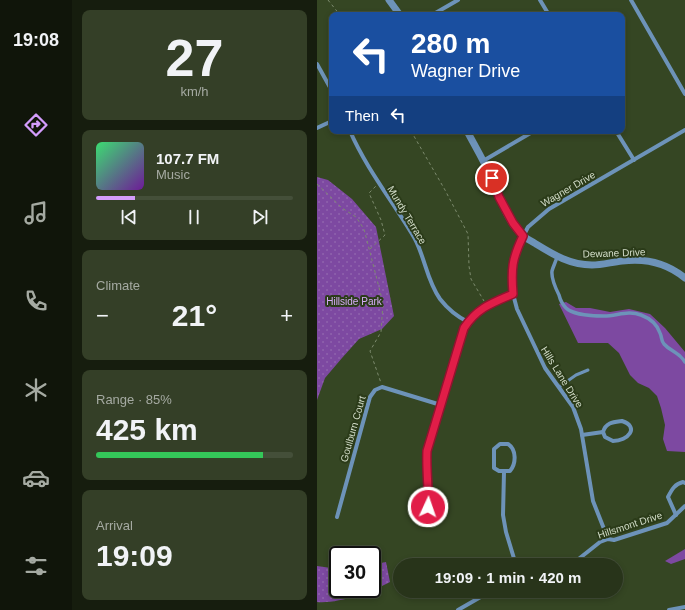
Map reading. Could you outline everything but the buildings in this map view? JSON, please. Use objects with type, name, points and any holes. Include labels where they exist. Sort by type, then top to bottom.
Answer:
[{"type":"street","points":[[389,0],[398,12]]},
{"type":"street","points":[[437,12],[459,0]]},
{"type":"street","points":[[540,0],[547,12]]},
{"type":"street","points":[[631,0],[685,94]]},
{"type":"street","points":[[317,64],[329,86]]},
{"type":"street","points":[[317,128],[329,122]]},
{"type":"street","name":"Wagner Drive","points":[[513,294],[512,264],[515,252],[528,227],[549,208],[685,130]]},
{"type":"street","name":"Mundy Terrace","points":[[351,134],[359,152],[417,245],[437,295],[460,318],[468,322]]},
{"type":"street","name":"Dewane Drive","points":[[469,134],[483,161],[499,197],[513,223],[523,236],[557,257],[571,262],[590,265],[633,260],[650,261],[668,267],[685,278]]},
{"type":"street","points":[[483,161],[529,134]]},
{"type":"street","points":[[618,134],[634,160]]},
{"type":"street","points":[[557,257],[552,272],[558,294],[565,307],[570,311],[583,314],[604,316],[625,313],[643,316],[655,324],[660,333],[661,341],[679,354],[685,362]]},
{"type":"street","points":[[428,507],[429,490],[426,469],[427,451],[464,328],[477,312],[486,305],[513,294]]},
{"type":"street","name":"Hills Lane Drive","points":[[513,294],[517,309],[545,368],[573,407],[581,429],[593,501],[608,539]]},
{"type":"street","points":[[382,387],[441,405]]},
{"type":"street","name":"Goulburn Court","points":[[337,517],[370,397],[375,390],[382,387]]},
{"type":"street","points":[[617,422],[625,422],[629,424],[631,429],[627,438],[616,441],[607,439],[603,432],[607,425],[617,422]]},
{"type":"street","points":[[582,435],[603,432]]},
{"type":"street","points":[[500,444],[508,444],[514,450],[515,463],[510,471],[504,472],[494,468],[494,449],[500,444]]},
{"type":"street","points":[[504,472],[503,515],[514,558]]},
{"type":"street","name":"Hillsmont Drive","points":[[675,515],[669,496],[671,490],[677,484],[683,482],[685,483]]},
{"type":"street","name":"Hillsmont Drive","points":[[580,558],[600,542],[608,539],[614,540],[667,523],[685,506]]},
{"type":"street","points":[[458,610],[479,598]]},
{"type":"street","points":[[669,610],[685,607]]},
{"type":"lane","points":[[559,388],[576,376],[588,370]]},
{"type":"path","points":[[328,0],[338,12]]},
{"type":"path","points":[[413,134],[468,234],[471,279],[486,305]]},
{"type":"path","points":[[370,250],[385,235],[383,224],[369,193],[379,183]]},
{"type":"path","points":[[317,184],[342,208],[356,217],[364,229],[383,303],[381,332],[369,351],[382,387]]},
{"type":"green space","name":"Hillside Park","points":[[317,177],[328,180],[352,199],[376,227],[394,316],[382,329],[359,339],[325,378],[317,400]]},
{"type":"green space","points":[[566,302],[576,308],[590,308],[610,312],[629,309],[650,314],[665,328],[685,352],[685,452],[667,451],[663,439],[665,425],[657,396],[649,388],[638,383],[630,375],[619,353],[608,343],[578,343],[559,304]]},
{"type":"green space","points":[[685,549],[685,559],[671,564],[665,561]]},
{"type":"green space","points":[[386,562],[390,582],[381,586],[381,563]]},
{"type":"green space","points":[[317,566],[329,568],[329,598],[347,598],[335,601],[317,602]]},
{"type":"route","points":[[428,507],[429,490],[426,469],[427,451],[464,328],[477,312],[486,305],[513,294],[511,272],[512,264],[515,252],[523,236],[513,223],[499,197],[492,178]]}]
